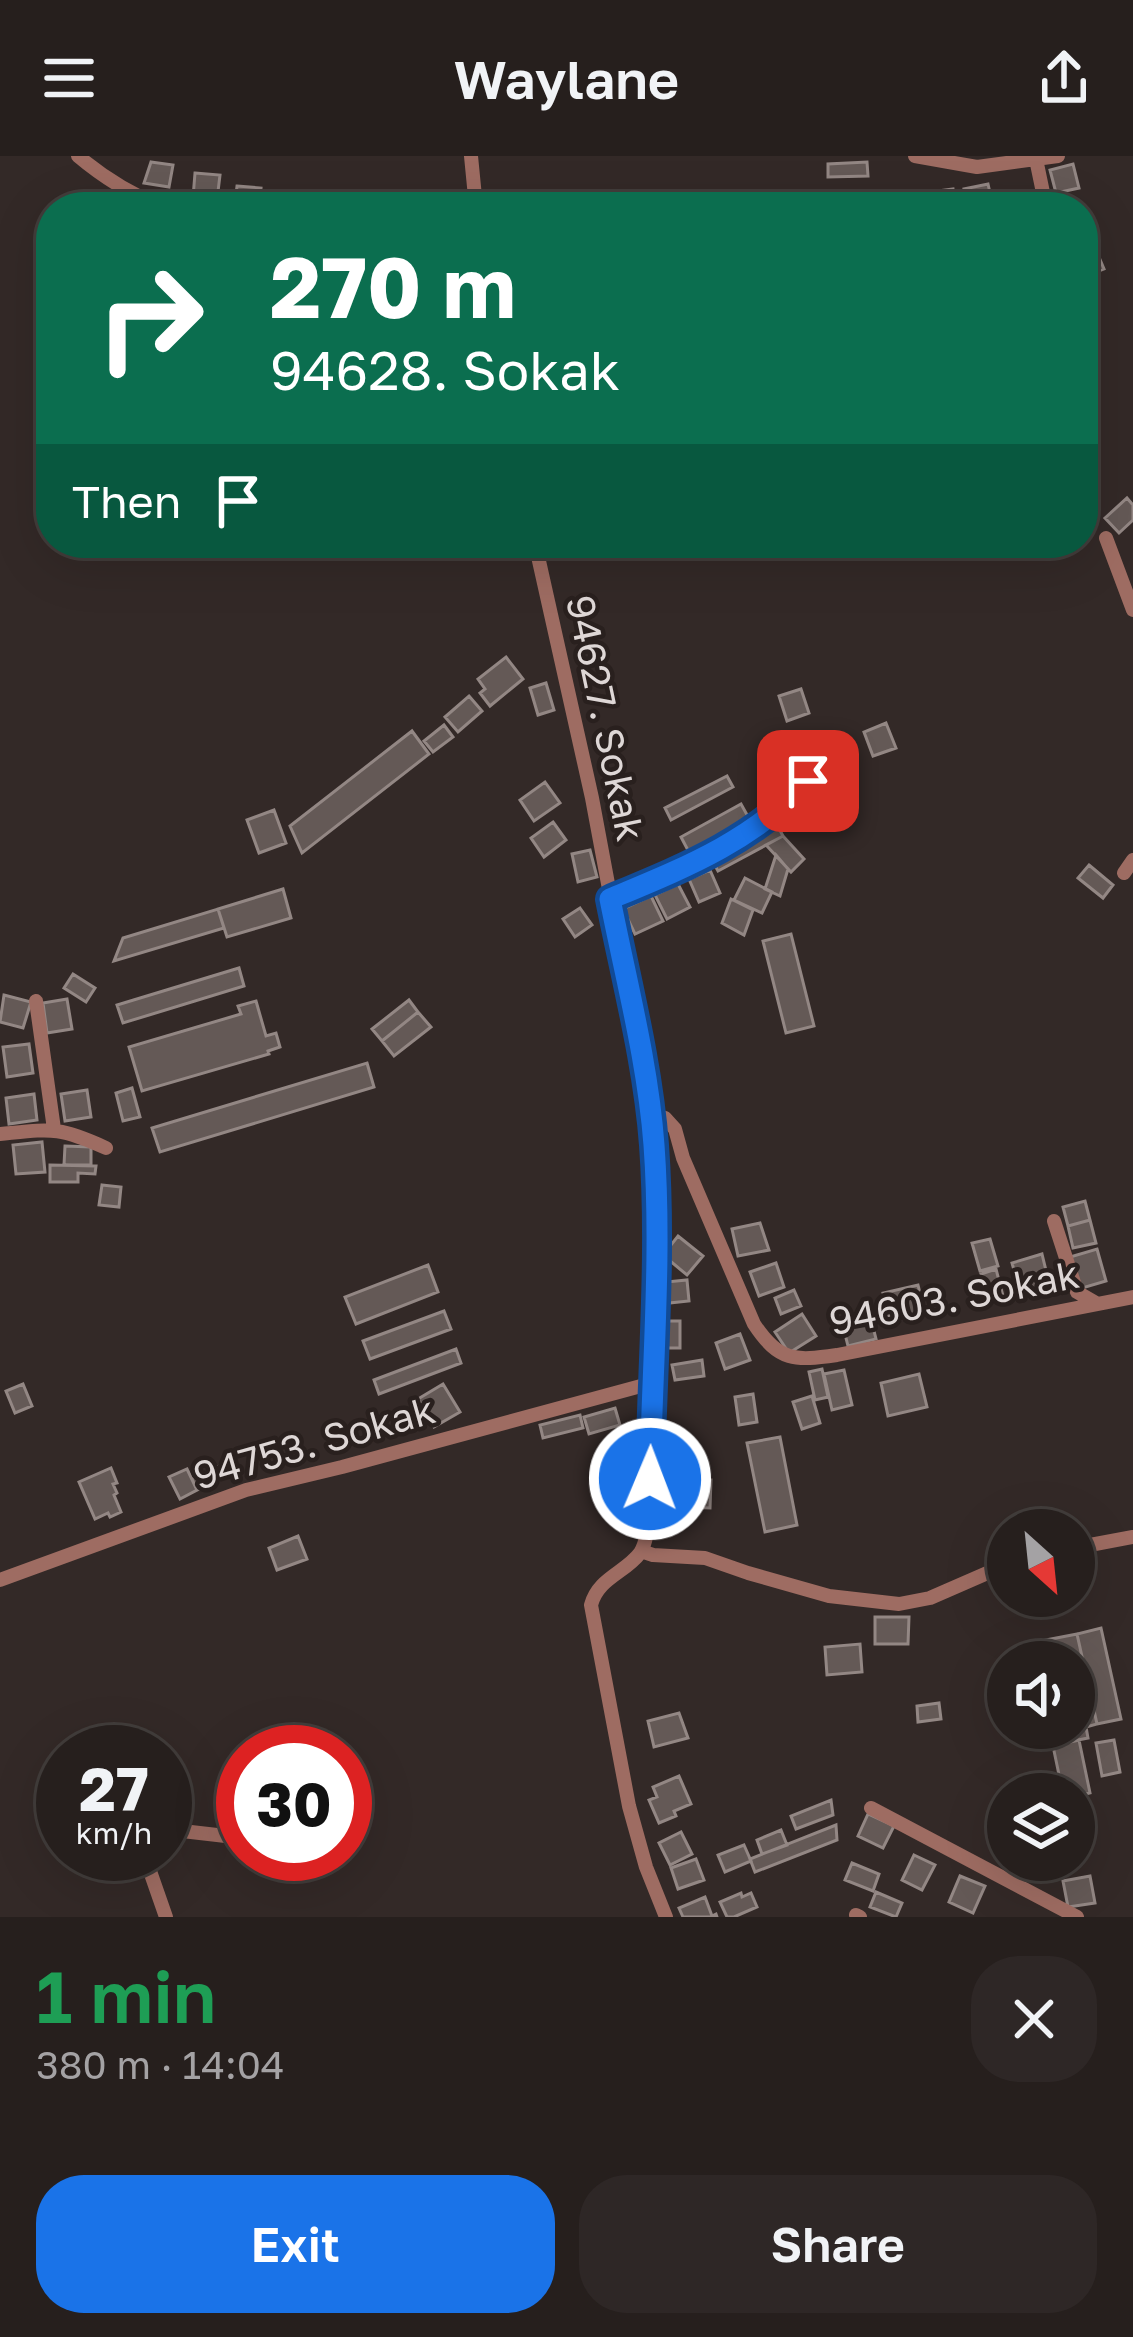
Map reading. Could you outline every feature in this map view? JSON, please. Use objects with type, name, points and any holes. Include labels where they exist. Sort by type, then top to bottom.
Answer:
[{"type":"street","points":[[78,156],[127,192]]},
{"type":"street","points":[[471,156],[475,192]]},
{"type":"street","points":[[915,156],[977,167],[1058,156]]},
{"type":"street","points":[[1036,159],[1043,192]]},
{"type":"street","points":[[1106,538],[1133,610]]},
{"type":"street","name":"94627. Sokak","points":[[538,558],[592,797],[651,1114],[656,1241],[649,1512],[641,1551]]},
{"type":"street","points":[[610,899],[692,864],[747,833],[808,781]]},
{"type":"street","points":[[36,1001],[54,1129]]},
{"type":"street","name":"94603. Sokak","points":[[651,1114],[665,1118],[675,1129],[754,1324],[781,1354],[799,1359],[850,1353],[1133,1297]]},
{"type":"street","points":[[0,1135],[54,1129],[106,1148]]},
{"type":"street","points":[[1054,1221],[1077,1292],[1096,1304]]},
{"type":"street","name":"94753. Sokak","points":[[0,1580],[246,1490],[652,1383]]},
{"type":"street","points":[[1095,1544],[1133,1537]]},
{"type":"street","points":[[665,1917],[629,1806],[591,1605],[603,1583],[641,1551],[705,1558],[829,1596],[899,1604],[930,1598],[987,1573]]},
{"type":"street","points":[[871,1808],[1077,1917]]},
{"type":"street","points":[[153,1881],[166,1917]]},
{"type":"building","points":[[151,162],[173,165],[169,187],[144,183]]},
{"type":"building","points":[[867,162],[868,176],[828,177],[828,164]]},
{"type":"building","points":[[1073,164],[1079,188],[1056,192],[1050,170]]},
{"type":"building","points":[[195,173],[220,175],[218,192],[193,192]]},
{"type":"building","points":[[988,184],[990,192],[965,192]]},
{"type":"building","points":[[237,186],[261,188],[261,192],[236,192]]},
{"type":"building","points":[[1127,498],[1133,505],[1133,520],[1119,533],[1105,518]]},
{"type":"building","points":[[506,657],[523,679],[490,706],[480,693],[485,689],[478,679]]},
{"type":"building","points":[[546,683],[554,710],[538,715],[530,688]]},
{"type":"building","points":[[801,689],[809,713],[787,721],[779,696]]},
{"type":"building","points":[[469,696],[482,711],[458,732],[445,717]]},
{"type":"building","points":[[886,723],[896,748],[873,756],[864,732]]},
{"type":"building","points":[[444,725],[453,737],[433,752],[424,741]]},
{"type":"building","points":[[412,731],[429,754],[302,853],[290,826]]},
{"type":"building","points":[[834,745],[840,761],[817,770],[811,754]]},
{"type":"building","points":[[727,776],[733,787],[671,820],[665,808]]},
{"type":"building","points":[[545,782],[560,803],[534,821],[520,800]]},
{"type":"building","points":[[741,804],[751,822],[691,856],[681,837]]},
{"type":"building","points":[[274,810],[286,843],[259,853],[247,820]]},
{"type":"building","points":[[553,822],[566,840],[544,857],[531,838]]},
{"type":"building","points":[[777,825],[783,836],[718,871],[712,860]]},
{"type":"building","points":[[783,836],[804,859],[791,872],[766,845]]},
{"type":"building","points":[[590,850],[597,877],[578,882],[572,854]]},
{"type":"building","points":[[776,855],[788,869],[780,896],[765,889]]},
{"type":"building","points":[[1089,865],[1113,885],[1103,898],[1078,878]]},
{"type":"building","points":[[710,870],[720,893],[699,902],[689,879]]},
{"type":"building","points":[[745,878],[772,892],[762,913],[734,900]]},
{"type":"building","points":[[678,884],[690,907],[667,919],[655,895]]},
{"type":"building","points":[[283,889],[291,918],[227,937],[218,909]]},
{"type":"building","points":[[651,896],[663,921],[635,934],[623,909]]},
{"type":"building","points":[[731,899],[753,910],[744,935],[722,923]]},
{"type":"building","points":[[580,908],[592,925],[575,937],[563,919]]},
{"type":"building","points":[[218,909],[224,928],[114,961],[123,938]]},
{"type":"building","points":[[791,934],[814,1026],[786,1033],[763,941]]},
{"type":"building","points":[[239,968],[244,986],[123,1023],[117,1005]]},
{"type":"building","points":[[73,974],[95,988],[86,1002],[64,988]]},
{"type":"building","points":[[4,995],[31,1002],[23,1028],[0,1022]]},
{"type":"building","points":[[67,999],[72,1029],[47,1033],[43,1003]]},
{"type":"building","points":[[409,1000],[418,1012],[382,1041],[372,1029]]},
{"type":"building","points":[[256,1001],[266,1036],[276,1033],[280,1047],[142,1091],[129,1047],[241,1014],[238,1006]]},
{"type":"building","points":[[418,1012],[431,1027],[394,1056],[382,1041]]},
{"type":"building","points":[[29,1044],[33,1073],[7,1077],[3,1047]]},
{"type":"building","points":[[367,1063],[374,1087],[160,1152],[152,1128]]},
{"type":"building","points":[[132,1088],[140,1117],[123,1121],[116,1093]]},
{"type":"building","points":[[87,1090],[91,1117],[65,1121],[61,1094]]},
{"type":"building","points":[[34,1094],[37,1120],[9,1124],[6,1098]]},
{"type":"building","points":[[42,1142],[45,1172],[16,1174],[13,1145]]},
{"type":"building","points":[[65,1146],[91,1147],[91,1165],[64,1165]]},
{"type":"building","points":[[50,1165],[96,1166],[95,1174],[78,1173],[78,1182],[50,1182]]},
{"type":"building","points":[[102,1185],[121,1187],[119,1207],[99,1205]]},
{"type":"building","points":[[1085,1201],[1090,1220],[1068,1226],[1063,1207]]},
{"type":"building","points":[[1090,1220],[1096,1243],[1073,1248],[1068,1226]]},
{"type":"building","points":[[760,1223],[769,1250],[738,1256],[732,1229]]},
{"type":"building","points":[[678,1236],[703,1256],[687,1275],[663,1255]]},
{"type":"building","points":[[990,1239],[998,1266],[980,1271],[972,1243]]},
{"type":"building","points":[[1097,1249],[1106,1281],[1079,1289],[1070,1257]]},
{"type":"building","points":[[1042,1254],[1050,1287],[1021,1295],[1012,1263]]},
{"type":"building","points":[[776,1263],[784,1287],[759,1296],[750,1272]]},
{"type":"building","points":[[428,1265],[438,1292],[356,1324],[345,1297]]},
{"type":"building","points":[[996,1269],[1003,1296],[988,1300],[981,1274]]},
{"type":"building","points":[[687,1280],[689,1301],[669,1303],[666,1282]]},
{"type":"building","points":[[918,1285],[925,1313],[890,1322],[883,1293]]},
{"type":"building","points":[[794,1290],[801,1306],[781,1314],[775,1298]]},
{"type":"building","points":[[444,1311],[451,1329],[370,1359],[363,1341]]},
{"type":"building","points":[[802,1314],[816,1336],[789,1353],[775,1332]]},
{"type":"building","points":[[870,1315],[876,1339],[848,1346],[842,1322]]},
{"type":"building","points":[[665,1321],[680,1321],[680,1348],[665,1348]]},
{"type":"building","points":[[740,1334],[750,1360],[725,1369],[716,1343]]},
{"type":"building","points":[[456,1349],[461,1363],[379,1394],[374,1380]]},
{"type":"building","points":[[702,1360],[704,1376],[675,1380],[672,1365]]},
{"type":"building","points":[[822,1369],[828,1397],[815,1400],[809,1372]]},
{"type":"building","points":[[844,1370],[852,1405],[832,1410],[824,1374]]},
{"type":"building","points":[[919,1374],[927,1407],[888,1416],[881,1383]]},
{"type":"building","points":[[23,1384],[32,1406],[15,1413],[6,1391]]},
{"type":"building","points":[[443,1384],[460,1412],[434,1427],[418,1399]]},
{"type":"building","points":[[753,1394],[757,1422],[739,1425],[735,1397]]},
{"type":"building","points":[[812,1396],[820,1423],[802,1429],[793,1402]]},
{"type":"building","points":[[615,1408],[620,1425],[589,1434],[584,1417]]},
{"type":"building","points":[[580,1415],[583,1428],[543,1438],[540,1425]]},
{"type":"building","points":[[780,1437],[797,1525],[765,1532],[747,1443]]},
{"type":"building","points":[[221,1465],[226,1477],[197,1490],[192,1479]]},
{"type":"building","points":[[111,1468],[121,1512],[95,1519],[79,1482]]},
{"type":"building","points":[[187,1469],[197,1490],[180,1499],[169,1477]]},
{"type":"building","points":[[678,1472],[701,1473],[701,1480],[711,1480],[710,1508],[683,1507],[683,1494],[677,1494]]},
{"type":"building","points":[[298,1536],[307,1559],[277,1570],[269,1548]]},
{"type":"building","points":[[875,1617],[909,1617],[908,1644],[875,1644]]},
{"type":"building","points":[[1101,1628],[1121,1719],[1097,1724],[1095,1641],[1079,1641],[1077,1634]]},
{"type":"building","points":[[1077,1634],[1079,1641],[1046,1641]]},
{"type":"building","points":[[860,1644],[862,1672],[827,1675],[825,1647]]},
{"type":"building","points":[[939,1703],[941,1719],[918,1722],[917,1706]]},
{"type":"building","points":[[679,1713],[688,1738],[654,1747],[648,1721]]},
{"type":"building","points":[[1114,1740],[1120,1772],[1102,1776],[1096,1743]]},
{"type":"building","points":[[1054,1749],[1081,1749],[1086,1773],[1059,1773]]},
{"type":"building","points":[[679,1776],[691,1804],[659,1823],[649,1800],[657,1797],[653,1787]]},
{"type":"building","points":[[831,1800],[833,1815],[796,1829],[791,1816]]},
{"type":"building","points":[[868,1814],[894,1826],[883,1848],[858,1836]]},
{"type":"building","points":[[836,1825],[837,1840],[755,1872],[750,1859]]},
{"type":"building","points":[[781,1830],[787,1845],[762,1854],[757,1840]]},
{"type":"building","points":[[681,1832],[692,1854],[670,1865],[659,1843]]},
{"type":"building","points":[[744,1845],[751,1861],[725,1872],[718,1855]]},
{"type":"building","points":[[914,1855],[935,1865],[922,1890],[902,1880]]},
{"type":"building","points":[[696,1859],[704,1880],[678,1889],[671,1868]]},
{"type":"building","points":[[852,1863],[879,1874],[873,1891],[845,1880]]},
{"type":"building","points":[[960,1876],[985,1886],[973,1913],[949,1902]]},
{"type":"building","points":[[1063,1881],[1091,1881],[1095,1903],[1068,1907]]},
{"type":"building","points":[[876,1892],[902,1903],[896,1917],[870,1907]]},
{"type":"building","points":[[741,1893],[742,1897],[751,1893],[757,1907],[727,1917],[720,1902]]},
{"type":"building","points":[[705,1897],[712,1916],[717,1917],[683,1917],[679,1908]]},
{"type":"route","points":[[650,1479],[655,1151],[610,899],[704,858],[747,833],[808,781]]}]
